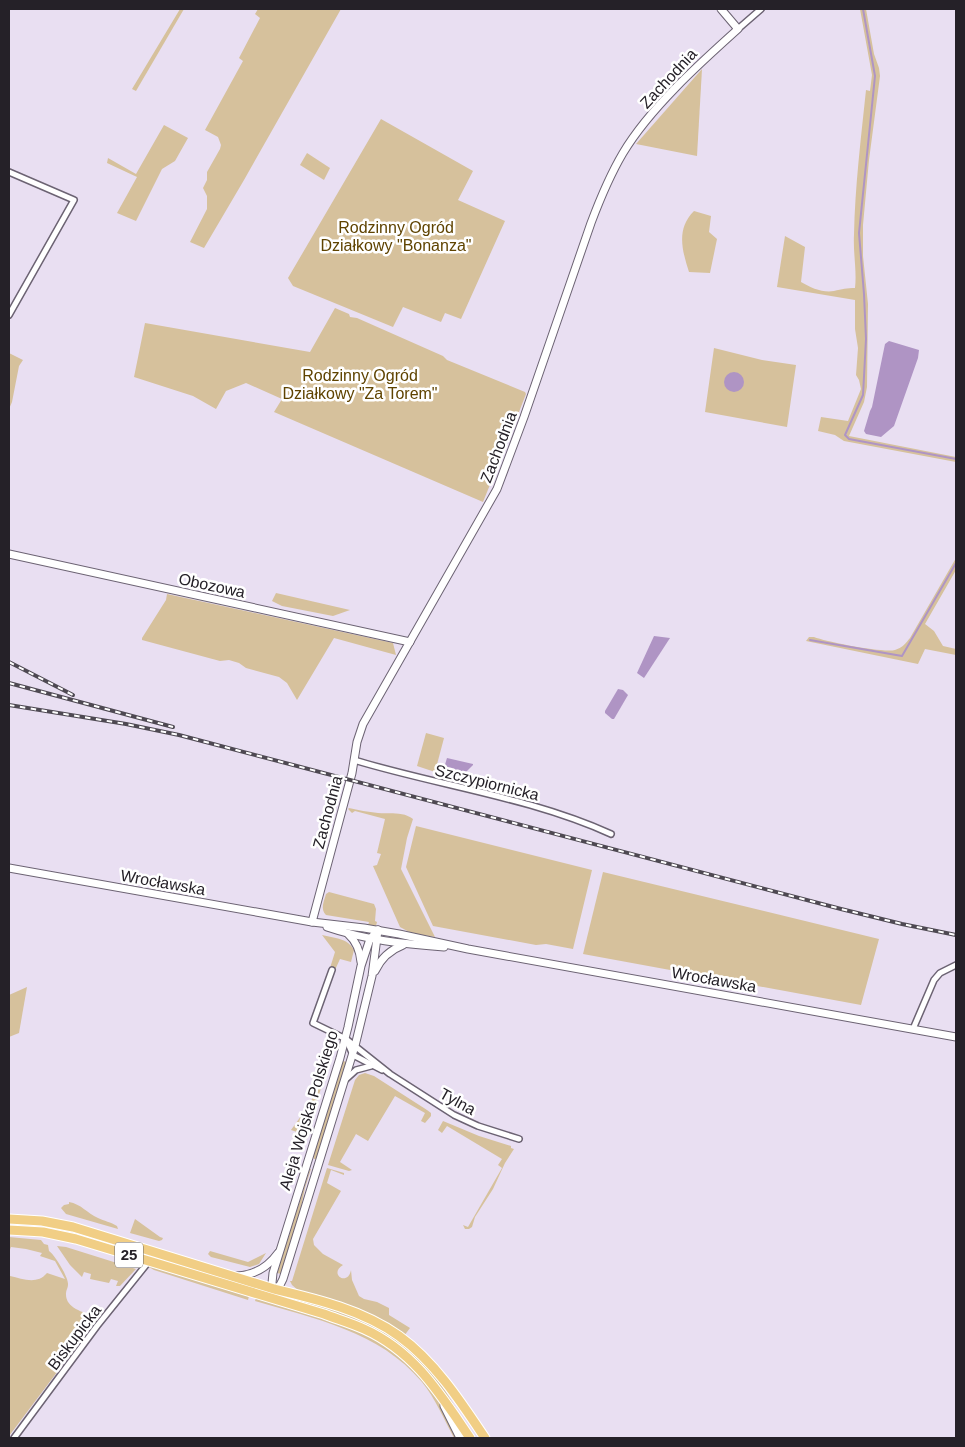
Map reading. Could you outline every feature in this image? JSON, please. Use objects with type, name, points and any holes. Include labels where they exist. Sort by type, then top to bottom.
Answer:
[{"type":"main road","name":"25","points":[[9,1218],[62,1224],[346,1310],[382,1325],[400,1336],[432,1365],[485,1438]]},
{"type":"main road","name":"25","points":[[9,1230],[60,1235],[348,1322],[373,1333],[392,1344],[423,1372],[470,1438]]},
{"type":"main road","points":[[445,1382],[474,1438]]},
{"type":"street","points":[[720,9],[738,29],[761,9]]},
{"type":"street","name":"Zachodnia","points":[[312,922],[359,737],[364,724],[497,489],[598,203],[615,167],[634,136],[660,105],[697,66],[738,29]]},
{"type":"street","points":[[9,172],[74,200],[9,315]]},
{"type":"street","name":"Obozowa","points":[[9,554],[410,642]]},
{"type":"street","name":"Szczypiornicka","points":[[354,760],[405,775],[519,802],[576,820],[611,834]]},
{"type":"street","name":"Wrocławska","points":[[9,868],[312,922],[378,930],[468,949],[956,1037]]},
{"type":"street","name":"Wrocławska","points":[[312,922],[348,934],[374,939],[404,944],[468,949]]},
{"type":"street","points":[[374,939],[378,930]]},
{"type":"street","points":[[348,934],[358,948],[362,966]]},
{"type":"street","name":"Aleja Wojska Polskiego","points":[[374,939],[372,976],[353,1055],[283,1279],[280,1285],[274,1289],[272,1278],[346,1038],[362,966],[374,939]]},
{"type":"street","points":[[372,976],[386,954],[404,944]]},
{"type":"street","points":[[913,1029],[934,980],[940,974],[956,965]]},
{"type":"street","name":"Tylna","points":[[332,970],[312,1023],[346,1038],[390,1074],[466,1122],[519,1139]]},
{"type":"street","points":[[346,1038],[353,1055]]},
{"type":"street","name":"Tylna","points":[[353,1055],[371,1066],[390,1074]]},
{"type":"street","points":[[345,1080],[356,1070],[371,1066]]},
{"type":"street","points":[[234,1276],[261,1270],[270,1263],[281,1248]]},
{"type":"street","name":"Biskupicka","points":[[14,1438],[102,1320],[156,1252]]},
{"type":"street","points":[[271,1299],[274,1289]]},
{"type":"street","points":[[435,1388],[460,1438]]},
{"type":"green space","points":[[180,9],[184,9],[136,91],[132,89]]},
{"type":"green space","points":[[258,9],[341,9],[204,248],[190,242],[207,209],[207,196],[203,188],[207,180],[207,172],[221,145],[218,137],[205,130],[243,61],[239,58],[260,18],[255,14]]},
{"type":"green space","points":[[860,9],[866,9],[880,76],[863,225],[863,256],[868,304],[867,387],[864,402],[849,436],[956,457],[956,462],[844,441],[835,435],[818,431],[821,417],[848,421],[861,389],[856,375],[858,348],[855,329],[855,300],[777,287],[785,236],[805,247],[801,282],[821,291],[855,288],[854,242],[857,180],[866,90],[870,91],[872,75]]},
{"type":"green space","points":[[702,69],[697,156],[636,144]]},
{"type":"green space","name":"Rodzinny Ogród Działkowy \"Bonanza\"","points":[[381,119],[473,171],[458,200],[505,221],[461,319],[445,313],[441,322],[403,307],[393,327],[293,286],[288,278]]},
{"type":"green space","points":[[164,125],[188,138],[175,161],[162,169],[136,221],[117,213],[137,177],[107,163],[108,158],[136,174]]},
{"type":"green space","points":[[307,153],[330,168],[324,180],[300,165]]},
{"type":"green space","points":[[694,211],[711,216],[709,232],[717,239],[710,273],[689,272],[684,256],[683,232],[688,218]]},
{"type":"green space","name":"Rodzinny Ogród Działkowy \"Za Torem\"","points":[[335,308],[349,314],[350,317],[357,318],[443,356],[447,360],[525,392],[526,394],[519,412],[515,415],[517,418],[483,502],[274,412],[282,399],[246,383],[226,391],[216,409],[193,396],[134,377],[145,323],[310,352]]},
{"type":"green space","points":[[714,348],[762,360],[796,365],[787,427],[705,412]]},
{"type":"green space","points":[[9,353],[23,360],[19,366],[9,409]]},
{"type":"green space","points":[[956,558],[956,570],[925,624],[934,631],[943,646],[956,649],[956,655],[925,649],[918,664],[806,641],[809,637],[814,637],[868,649],[889,651],[900,648],[910,638]]},
{"type":"green space","points":[[276,593],[350,610],[333,616],[282,606],[272,601]]},
{"type":"green space","points":[[167,594],[393,643],[396,655],[334,638],[297,700],[287,683],[279,677],[246,668],[239,663],[229,660],[220,661],[142,640],[166,600]]},
{"type":"green space","points":[[426,733],[444,738],[435,772],[417,766]]},
{"type":"green space","points":[[349,808],[374,813],[400,814],[413,819],[401,869],[435,937],[411,933],[400,927],[373,866],[377,865],[381,854],[377,853],[385,819],[355,811],[352,813]]},
{"type":"green space","points":[[416,826],[592,870],[573,949],[546,944],[536,945],[433,926],[406,867]]},
{"type":"green space","points":[[603,872],[879,939],[861,1005],[583,954]]},
{"type":"green space","points":[[329,892],[374,904],[376,909],[376,926],[368,925],[369,922],[326,915],[323,905],[326,894]]},
{"type":"green space","points":[[322,935],[348,943],[354,950],[351,962],[340,959],[335,970],[330,968],[335,952]]},
{"type":"green space","points":[[27,987],[19,1033],[9,1037],[9,995]]},
{"type":"green space","points":[[343,1061],[347,1062],[317,1159],[314,1159],[313,1156]]},
{"type":"green space","points":[[315,1073],[325,1076],[306,1135],[291,1130],[311,1102],[315,1088],[311,1086]]},
{"type":"green space","points":[[365,1073],[374,1076],[427,1110],[431,1113],[431,1116],[425,1123],[421,1121],[425,1113],[395,1096],[368,1141],[356,1134],[340,1162],[352,1170],[349,1171],[328,1165],[355,1080],[359,1075]]},
{"type":"green space","points":[[443,1121],[479,1136],[511,1146],[514,1149],[493,1189],[475,1217],[472,1227],[469,1229],[465,1229],[463,1225],[468,1227],[502,1168],[498,1165],[502,1159],[447,1126],[442,1133],[438,1130]]},
{"type":"green space","points":[[327,1168],[344,1173],[344,1175],[331,1170],[327,1183],[341,1191],[313,1239],[314,1245],[323,1254],[343,1265],[337,1272],[340,1277],[346,1278],[351,1270],[352,1280],[359,1296],[389,1308],[389,1315],[410,1328],[404,1336],[299,1291],[290,1281],[292,1281]]},
{"type":"green space","points":[[310,1169],[300,1212],[281,1274],[277,1273]]},
{"type":"green space","points":[[69,1202],[117,1226],[118,1229],[66,1214],[61,1208],[69,1204]]},
{"type":"green space","points":[[135,1219],[163,1238],[162,1240],[159,1241],[130,1233]]},
{"type":"green space","points":[[9,1237],[41,1240],[44,1244],[48,1245],[49,1251],[58,1262],[68,1282],[66,1298],[68,1302],[76,1309],[94,1316],[97,1321],[9,1436],[9,1272],[10,1276],[25,1280],[39,1279],[47,1273],[65,1279],[55,1261],[40,1256],[42,1253],[11,1247],[9,1252]]},
{"type":"green space","points":[[57,1246],[66,1247],[136,1269],[120,1286],[116,1286],[118,1281],[111,1279],[109,1283],[90,1279],[91,1274],[84,1272],[82,1277],[70,1265]]},
{"type":"green space","points":[[210,1251],[248,1262],[266,1253],[259,1264],[250,1267],[211,1257],[208,1254]]},
{"type":"green space","points":[[152,1266],[249,1296],[248,1300],[149,1267]]},
{"type":"green space","points":[[283,1295],[352,1315],[379,1328],[395,1339],[410,1350],[435,1377],[466,1426],[428,1373],[401,1347],[284,1298]]},
{"type":"green space","points":[[256,1298],[345,1325],[381,1342],[409,1363],[438,1398],[457,1438],[454,1438],[427,1388],[405,1365],[386,1350],[345,1329],[255,1301]]},
{"type":"shaded area","points":[[889,341],[919,350],[918,358],[894,426],[881,437],[866,434],[864,431],[872,407],[885,344]]},
{"type":"shaded area","points":[[730,372],[738,372],[744,378],[744,386],[738,392],[730,392],[724,386],[724,378]]},
{"type":"shaded area","points":[[654,636],[670,638],[644,678],[637,673]]},
{"type":"shaded area","points":[[618,689],[623,690],[628,695],[614,719],[612,719],[605,711]]},
{"type":"shaded area","points":[[447,758],[473,765],[465,773],[445,769]]},
{"type":"waterway","points":[[863,9],[875,76],[859,233],[866,339],[863,395],[845,435],[849,439],[956,459]]},
{"type":"waterway","points":[[810,640],[902,656],[956,563]]},
{"type":"railway","points":[[9,662],[73,695]]},
{"type":"railway","points":[[9,683],[173,727]]},
{"type":"railway","points":[[9,705],[126,724],[179,735],[841,909],[956,935]]}]
